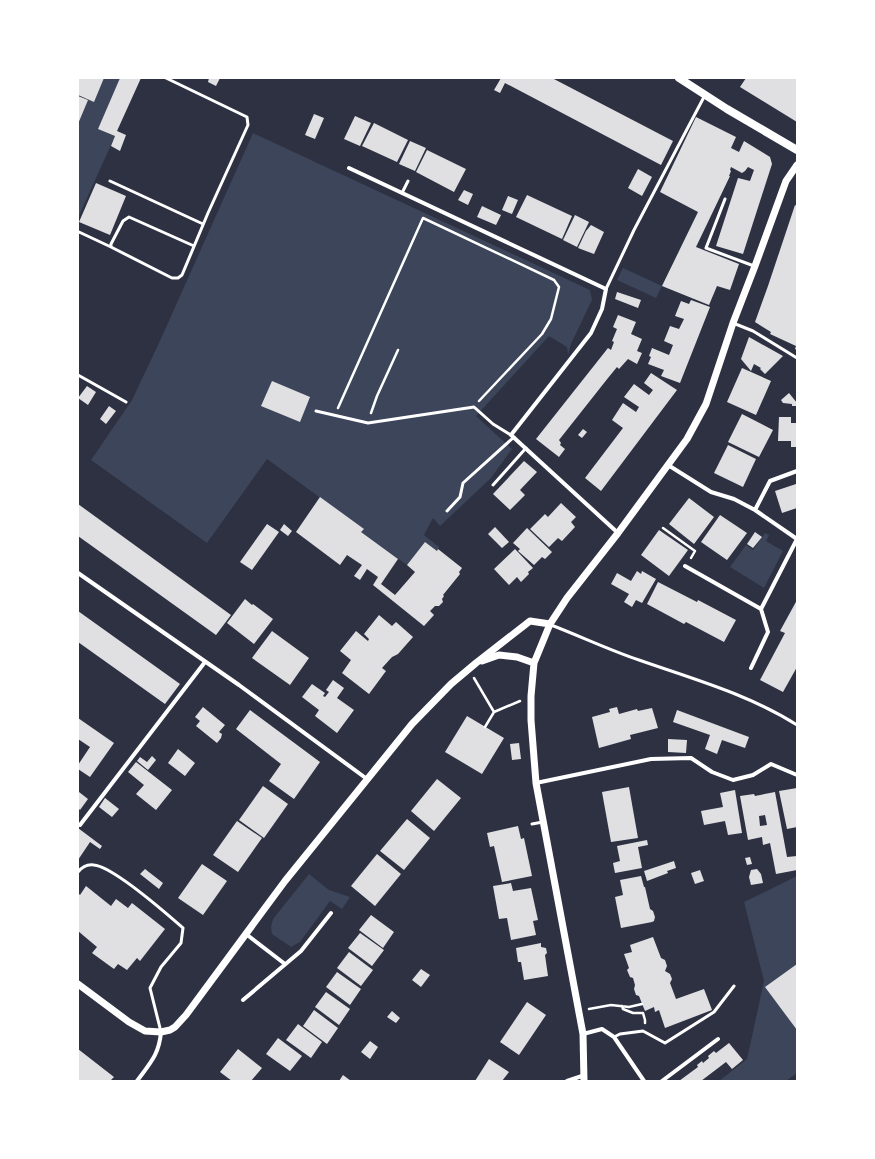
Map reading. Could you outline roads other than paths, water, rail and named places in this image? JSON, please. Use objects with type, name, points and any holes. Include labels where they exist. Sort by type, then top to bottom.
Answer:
[{"type":"main road","points":[[680,78],[727,109],[797,150]]},
{"type":"street","points":[[567,1081],[585,1078],[583,1034],[536,783],[531,720],[531,696],[534,663],[550,624],[567,598],[618,533],[687,439],[706,404],[733,323],[786,182],[797,165]]},
{"type":"street","points":[[349,168],[606,289],[602,309],[591,333],[512,436],[618,533]]},
{"type":"street","points":[[668,465],[711,492],[734,499],[755,510],[797,539],[761,609]]},
{"type":"street","points":[[755,510],[770,481],[797,471]]},
{"type":"street","points":[[685,566],[761,609],[768,632],[751,668]]},
{"type":"street","points":[[78,572],[367,779]]},
{"type":"street","points":[[78,984],[129,1022],[145,1031],[161,1032],[175,1027],[186,1015],[285,881],[412,724],[451,684],[530,621],[550,624]]},
{"type":"street","points":[[476,663],[499,655],[517,657],[534,663]]},
{"type":"street","points":[[80,825],[205,662]]},
{"type":"street","points":[[536,783],[651,759],[691,758],[712,772],[733,780],[753,775],[772,764],[797,775]]},
{"type":"street","points":[[243,1000],[301,951],[331,913]]},
{"type":"street","points":[[246,934],[285,964]]},
{"type":"street","points":[[583,1034],[602,1030],[614,1037],[644,1081]]},
{"type":"street","points":[[137,1081],[156,1056],[160,1044],[161,1032]]},
{"type":"street","points":[[662,1081],[718,1039]]},
{"type":"lane","points":[[78,233],[79,232],[111,247],[172,278],[178,278],[182,275],[203,224],[248,125],[247,117],[166,78]]},
{"type":"lane","points":[[606,289],[634,230],[705,95]]},
{"type":"lane","points":[[110,181],[203,224]]},
{"type":"lane","points":[[402,193],[408,181]]},
{"type":"lane","points":[[725,199],[706,248],[755,266]]},
{"type":"lane","points":[[111,247],[111,244],[123,221],[129,217],[194,246]]},
{"type":"lane","points":[[733,323],[753,331],[797,358]]},
{"type":"lane","points":[[78,375],[126,402]]},
{"type":"lane","points":[[316,411],[368,423],[474,407],[494,424],[512,436],[463,483],[460,497],[447,511]]},
{"type":"lane","points":[[493,485],[526,448]]},
{"type":"lane","points":[[550,624],[583,639],[637,660],[730,691],[786,718],[797,725]]},
{"type":"lane","points":[[532,824],[543,822]]},
{"type":"lane","points":[[78,872],[82,867],[95,865],[116,874],[183,928],[181,943],[161,967],[150,988],[161,1032]]},
{"type":"lane","points":[[614,1037],[620,1034],[643,1031],[665,1043],[714,1012],[734,986]]}]
